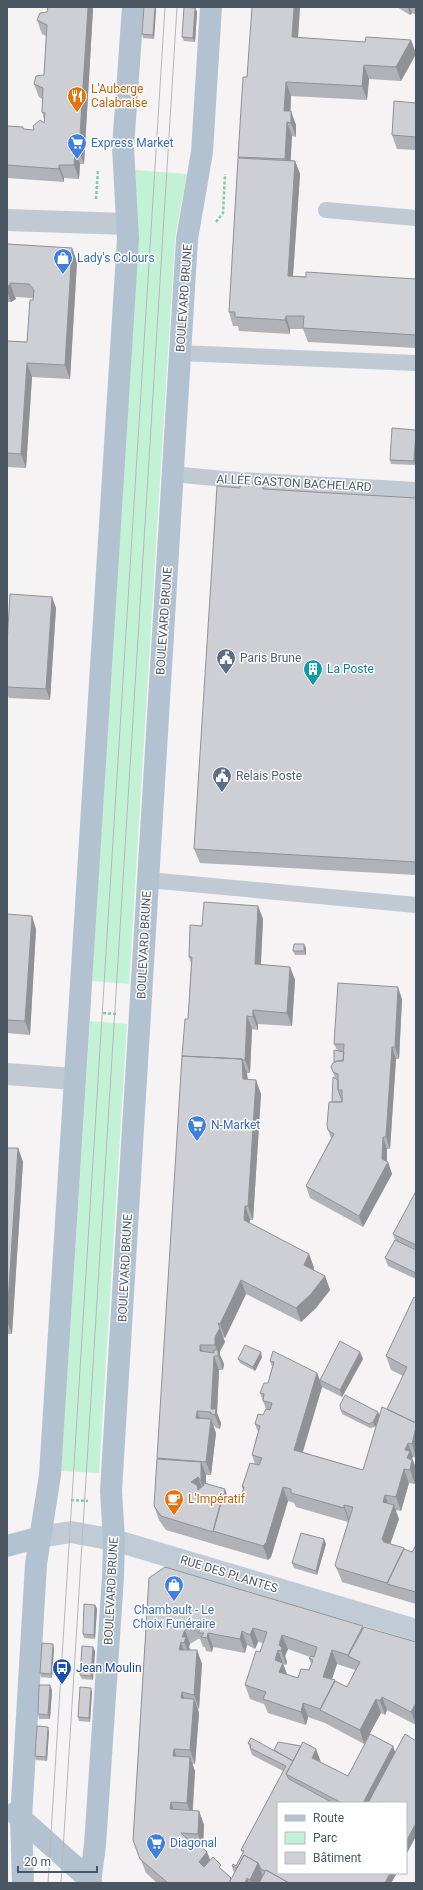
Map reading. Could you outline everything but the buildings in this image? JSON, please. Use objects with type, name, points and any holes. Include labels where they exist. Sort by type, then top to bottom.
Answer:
[{"type":"main road","points":[[23,1883],[14,1812],[36,1564],[50,1475],[78,1012],[128,239],[124,147],[133,7]]},
{"type":"main road","name":"BOULEVARD BRUNE","points":[[91,1882],[96,1829],[114,1540],[111,1491],[187,239],[202,152],[211,7]]},
{"type":"main road","points":[[7,1546],[40,1537]]},
{"type":"main road","points":[[14,1812],[91,1882]]},
{"type":"street","points":[[7,220],[127,224]]},
{"type":"street","points":[[7,1074],[74,1079]]},
{"type":"street","name":"RUE DES PLANTES","points":[[40,1537],[71,1532],[114,1540],[416,1630]]},
{"type":"lane","points":[[326,210],[416,218]]},
{"type":"lane","points":[[180,353],[416,363]]},
{"type":"lane","name":"ALLÉE GASTON BACHELARD","points":[[173,474],[224,480],[416,490]]},
{"type":"lane","points":[[148,880],[416,905]]},
{"type":"path","points":[[78,1012],[140,1015]]},
{"type":"path","points":[[65,1500],[92,1501]]},
{"type":"green space","points":[[135,170],[187,174],[176,232],[174,254],[129,984],[92,981],[138,234]]},
{"type":"green space","points":[[90,1021],[127,1024],[99,1473],[61,1471]]},
{"type":"tram line","points":[[48,1883],[165,7]]},
{"type":"tram line","points":[[61,1883],[177,7]]},
{"type":"place","name":"L'Auberge Calabraise","points":[[77,113]]},
{"type":"place","name":"Express Market","points":[[77,160]]},
{"type":"place","name":"Lady's Colours","points":[[63,275]]},
{"type":"place","name":"Paris Brune","points":[[226,675]]},
{"type":"place","name":"La Poste","points":[[313,686]]},
{"type":"place","name":"Relais Poste","points":[[222,793]]},
{"type":"place","name":"N-Market","points":[[197,1142]]},
{"type":"place","name":"L'Impératif","points":[[174,1516]]},
{"type":"place","name":"Chambault - Le Choix Funéraire","points":[[174,1602]]},
{"type":"place","name":"Jean Moulin","points":[[62,1685]]},
{"type":"place","name":"Diagonal","points":[[156,1860]]}]
